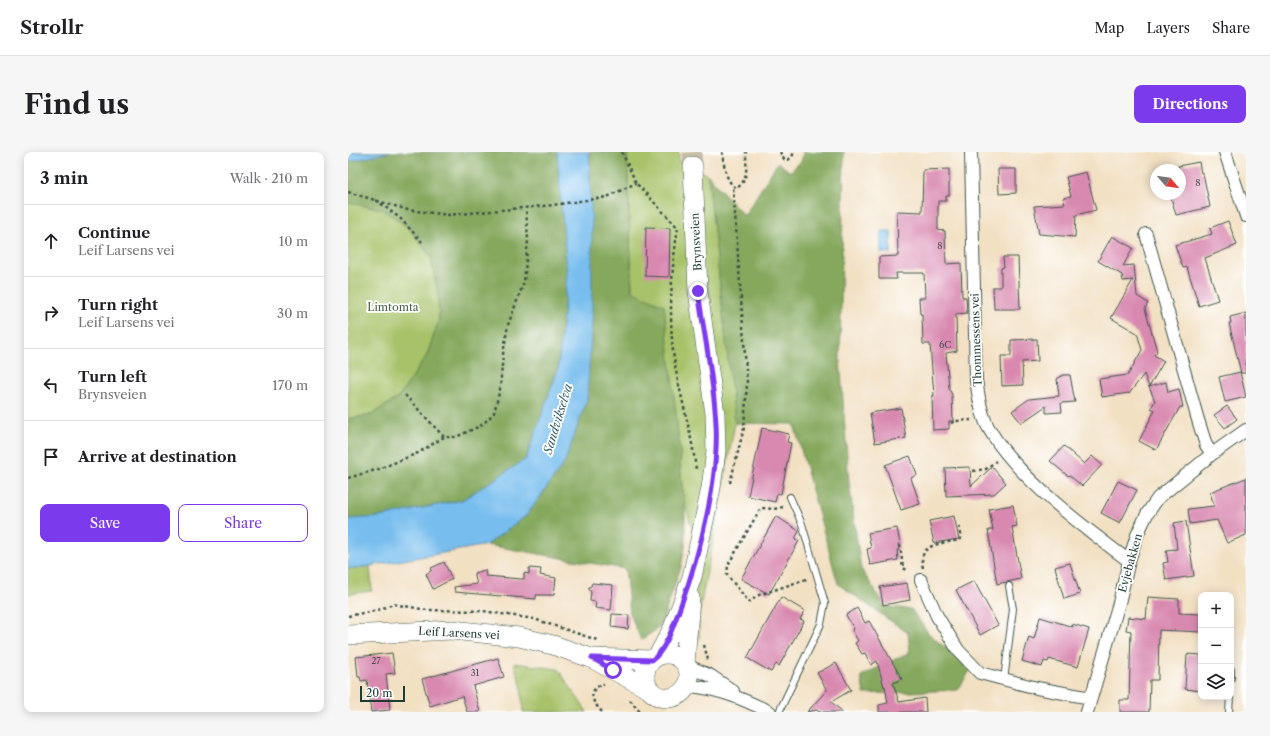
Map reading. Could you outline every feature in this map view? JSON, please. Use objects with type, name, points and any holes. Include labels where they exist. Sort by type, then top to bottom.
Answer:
[{"type":"main road","name":"Brynsveien","points":[[655,658],[673,628],[692,577],[712,488],[716,434],[712,386],[698,291],[693,166]]},
{"type":"main road","name":"Brynsveien","points":[[686,665],[692,577]]},
{"type":"main road","name":"Leif Larsens vei","points":[[348,634],[407,631],[477,632],[538,641],[592,658],[655,699]]},
{"type":"main road","points":[[672,654],[679,657],[686,665],[690,678],[682,697],[655,699],[646,681],[645,673],[655,658],[672,654]]},
{"type":"main road","name":"Leif Larsens vei","points":[[592,658],[655,658]]},
{"type":"street","name":"Thommessens vei","points":[[971,152],[976,380],[985,420],[990,432],[1004,452],[1028,478],[1129,561]]},
{"type":"street","points":[[1225,152],[1246,216]]},
{"type":"street","points":[[1146,234],[1198,420],[1206,445],[1212,454]]},
{"type":"street","name":"Evjebakken","points":[[1087,712],[1119,603],[1129,561],[1140,528],[1147,514],[1158,498],[1212,454],[1246,430]]},
{"type":"street","points":[[921,580],[937,616],[958,650],[980,673],[1037,688],[1091,698]]},
{"type":"street","points":[[686,665],[711,676],[746,700]]},
{"type":"street","points":[[682,697],[708,687],[746,700],[770,712]]},
{"type":"lane","points":[[779,712],[821,624],[825,603],[802,524],[790,497]]},
{"type":"lane","points":[[1004,680],[1013,609],[1009,586]]},
{"type":"lane","points":[[1229,712],[1230,700]]},
{"type":"path","points":[[622,152],[636,183],[678,228],[674,251],[672,322],[675,364],[693,449],[697,478]]},
{"type":"path","points":[[722,152],[728,178],[733,186],[737,188],[743,184],[746,177],[746,152]]},
{"type":"path","points":[[780,152],[784,159],[788,160],[792,157],[794,152]]},
{"type":"path","points":[[348,192],[408,210],[449,215],[553,205],[606,197],[636,183]]},
{"type":"path","points":[[374,199],[401,219],[422,242]]},
{"type":"path","points":[[348,478],[379,469],[418,453],[444,437],[456,438],[482,425],[494,413],[500,389],[503,354],[508,325],[524,282],[528,240],[526,208]]},
{"type":"path","points":[[405,395],[444,437]]},
{"type":"path","points":[[951,424],[954,421],[972,420],[975,424]]},
{"type":"path","points":[[973,471],[986,469],[996,460],[1001,464]]},
{"type":"path","points":[[793,505],[774,509],[761,508],[728,565],[727,575],[749,602],[759,595],[817,575]]},
{"type":"path","points":[[921,580],[923,568],[922,562],[926,550],[931,546],[959,540],[961,538],[959,526]]},
{"type":"path","points":[[900,546],[903,568],[907,570]]},
{"type":"path","points":[[348,616],[378,610],[393,604],[427,610],[483,611],[534,619],[603,643]]},
{"type":"path","points":[[602,712],[593,700],[593,691],[600,685],[608,685]]},
{"type":"path","points":[[629,698],[640,712]]},
{"type":"green space","points":[[348,152],[627,152],[632,291],[664,305],[680,451],[681,479],[685,504],[685,546],[681,567],[660,627],[641,640],[630,614],[625,569],[487,545],[527,515],[565,462],[587,399],[567,278],[558,369],[526,459],[462,500],[379,517],[348,519],[348,419],[371,415],[399,397],[427,355],[439,320],[438,294],[431,257],[409,228],[382,209],[348,203]]},
{"type":"green space","points":[[627,152],[679,152],[679,162],[708,175],[735,423],[699,614],[699,640],[696,593],[702,563],[685,504],[681,479],[680,451],[632,291]]},
{"type":"green space","points":[[803,152],[844,152],[840,359],[849,483],[861,569],[886,607],[911,609],[929,634],[971,669],[958,690],[864,694],[861,676],[910,652],[908,633],[838,584],[794,424],[735,423],[708,175],[744,216],[778,162],[790,172],[802,160]]},
{"type":"green space","name":"Limtomta","points":[[348,195],[382,209],[409,228],[431,257],[438,294],[439,320],[427,355],[399,397],[371,415],[348,419]]},
{"type":"green space","points":[[370,566],[372,591],[348,594],[348,569]]},
{"type":"green space","points":[[514,663],[558,669],[587,712],[523,712],[521,685]]},
{"type":"water","points":[[348,152],[390,152],[348,162]]},
{"type":"water","name":"Sandvikselva","points":[[557,152],[589,152],[592,230],[592,321],[587,399],[565,462],[527,515],[487,545],[348,569],[348,519],[379,517],[462,500],[526,459],[558,369],[567,274]]},
{"type":"water","points":[[881,231],[891,231],[891,253],[881,253]]},
{"type":"building","points":[[1199,162],[1201,173],[1203,173],[1210,207],[1176,215],[1172,200],[1186,200],[1186,164]]},
{"type":"building","points":[[949,169],[949,196],[946,196],[946,201],[938,201],[938,230],[945,231],[946,264],[961,263],[962,297],[966,297],[967,313],[956,314],[957,351],[946,353],[949,388],[952,395],[953,421],[949,421],[949,429],[933,430],[932,396],[934,396],[930,344],[923,344],[922,314],[920,314],[919,298],[925,298],[924,273],[896,273],[897,279],[879,279],[879,257],[898,256],[897,211],[922,212],[923,170]]},
{"type":"building","points":[[998,169],[1016,169],[1016,193],[999,194]]},
{"type":"building","points":[[1086,172],[1096,210],[1076,215],[1075,237],[1039,234],[1034,206],[1065,204],[1063,198],[1071,196],[1066,177]]},
{"type":"building","points":[[1228,221],[1237,245],[1205,258],[1218,300],[1199,306],[1187,267],[1183,268],[1175,245],[1212,234],[1210,228]]},
{"type":"building","points":[[646,227],[670,228],[669,277],[645,276]]},
{"type":"building","points":[[1112,236],[1133,248],[1123,266],[1134,265],[1137,296],[1148,303],[1145,309],[1157,351],[1154,355],[1164,361],[1149,387],[1144,374],[1129,394],[1102,397],[1099,379],[1128,375],[1142,350],[1137,333],[1111,318],[1133,280],[1123,281],[1122,275],[1098,261]]},
{"type":"building","points":[[1003,257],[1018,257],[1020,309],[994,309],[993,287],[1001,287],[1001,268],[1004,267]]},
{"type":"building","points":[[1246,313],[1246,373],[1241,373],[1229,323],[1231,323],[1230,317]]},
{"type":"building","points":[[1037,339],[1038,361],[1022,362],[1023,385],[1002,386],[1001,356],[1011,356],[1011,340]]},
{"type":"building","points":[[1240,372],[1246,397],[1225,402],[1219,377]]},
{"type":"building","points":[[1063,375],[1070,375],[1075,402],[1061,403],[1062,412],[1046,413],[1046,406],[1021,423],[1012,411],[1029,399],[1059,396],[1057,379]]},
{"type":"building","points":[[1166,382],[1168,392],[1179,389],[1183,407],[1180,407],[1156,450],[1139,441],[1155,410],[1151,408],[1155,401],[1149,387]]},
{"type":"building","points":[[1227,406],[1237,419],[1225,428],[1214,415]]},
{"type":"building","points":[[901,408],[906,438],[875,443],[870,413]]},
{"type":"building","points":[[762,428],[789,434],[787,442],[791,443],[781,494],[777,493],[775,502],[748,496]]},
{"type":"building","points":[[1064,446],[1084,464],[1092,456],[1102,465],[1082,486],[1050,461]]},
{"type":"building","points":[[910,456],[917,475],[911,478],[920,504],[901,510],[885,465]]},
{"type":"building","points":[[970,467],[971,486],[992,467],[1006,483],[994,494],[946,496],[945,468]]},
{"type":"building","points":[[1246,478],[1246,535],[1227,543],[1217,520],[1190,524],[1188,509],[1214,506],[1210,492]]},
{"type":"building","points":[[1118,481],[1137,490],[1120,523],[1101,513]]},
{"type":"building","points":[[1013,505],[1017,526],[1012,527],[1021,579],[997,584],[988,530],[993,530],[989,509]]},
{"type":"building","points":[[776,516],[799,531],[795,539],[799,541],[769,594],[741,579]]},
{"type":"building","points":[[954,516],[959,539],[934,543],[929,521]]},
{"type":"building","points":[[1186,521],[1194,576],[1166,580],[1163,563],[1168,562],[1166,550],[1177,549],[1174,523]]},
{"type":"building","points":[[897,528],[900,544],[898,544],[899,550],[897,550],[898,560],[870,565],[867,549],[871,548],[868,533]]},
{"type":"building","points":[[444,562],[452,579],[433,589],[426,574],[432,570],[431,568]]},
{"type":"building","points":[[1070,563],[1080,594],[1064,599],[1055,567]]},
{"type":"building","points":[[529,568],[541,569],[540,575],[556,578],[554,595],[536,595],[536,599],[455,592],[454,587],[477,584],[474,573],[485,570],[486,576],[524,579],[524,573],[529,574]]},
{"type":"building","points":[[974,581],[998,625],[980,635],[956,590]]},
{"type":"building","points":[[592,583],[613,585],[611,610],[595,608],[596,602],[590,601],[591,592],[588,588]]},
{"type":"building","points":[[907,583],[910,600],[883,605],[880,587]]},
{"type":"building","points":[[781,597],[805,611],[800,619],[804,621],[779,666],[776,664],[771,672],[747,658]]},
{"type":"building","points":[[1148,597],[1179,599],[1179,613],[1198,614],[1198,632],[1159,630],[1158,680],[1150,680],[1149,712],[1120,712],[1120,700],[1129,700],[1131,631],[1126,630],[1128,617],[1146,619]]},
{"type":"building","points":[[857,608],[865,623],[869,621],[902,679],[893,683],[899,702],[925,698],[926,712],[879,712],[879,705],[888,703],[885,686],[884,687],[877,661],[871,665],[865,653],[862,654],[855,643],[858,641],[852,630],[854,629],[846,615]]},
{"type":"building","points":[[612,614],[629,615],[628,629],[611,627]]},
{"type":"building","points":[[1040,617],[1073,627],[1072,624],[1089,629],[1078,667],[1049,659],[1048,662],[1044,661],[1042,667],[1022,661],[1029,637],[1034,639]]},
{"type":"building","points":[[392,653],[395,673],[386,674],[390,710],[371,712],[367,680],[361,681],[360,677],[358,677],[356,657]]},
{"type":"building","points":[[1187,654],[1198,655],[1198,691],[1185,689]]},
{"type":"building","points":[[498,658],[504,677],[473,686],[480,712],[467,712],[462,696],[430,706],[422,679]]},
{"type":"building","points":[[836,663],[851,690],[831,702],[843,712],[819,712],[817,710],[807,712],[827,690],[817,673]]},
{"type":"tunnel","points":[[692,152],[693,166]]},
{"type":"route","points":[[613,670],[592,658],[652,660],[658,656],[673,628],[692,577],[700,544],[712,488],[716,457],[716,434],[712,386],[698,291]]}]
